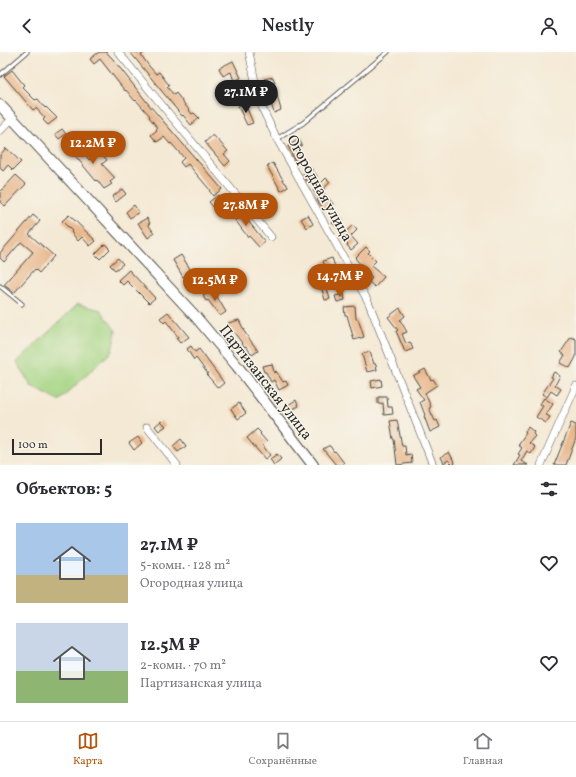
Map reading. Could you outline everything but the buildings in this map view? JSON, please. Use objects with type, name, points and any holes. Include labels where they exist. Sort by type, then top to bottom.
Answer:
[{"type":"street","points":[[118,52],[271,237]]},
{"type":"street","name":"Огородная улица","points":[[249,52],[263,110],[277,140],[368,300],[433,465]]},
{"type":"street","name":"Партизанская улица","points":[[0,105],[196,317],[237,366],[313,465]]},
{"type":"street","points":[[0,131],[12,119]]},
{"type":"street","points":[[541,465],[576,386]]},
{"type":"street","points":[[147,427],[177,465]]},
{"type":"lane","points":[[0,75],[27,52]]},
{"type":"lane","points":[[277,140],[303,123],[388,52]]},
{"type":"lane","points":[[0,286],[22,304]]},
{"type":"green space","points":[[78,304],[101,310],[116,331],[112,351],[59,401],[31,386],[17,362]]}]
